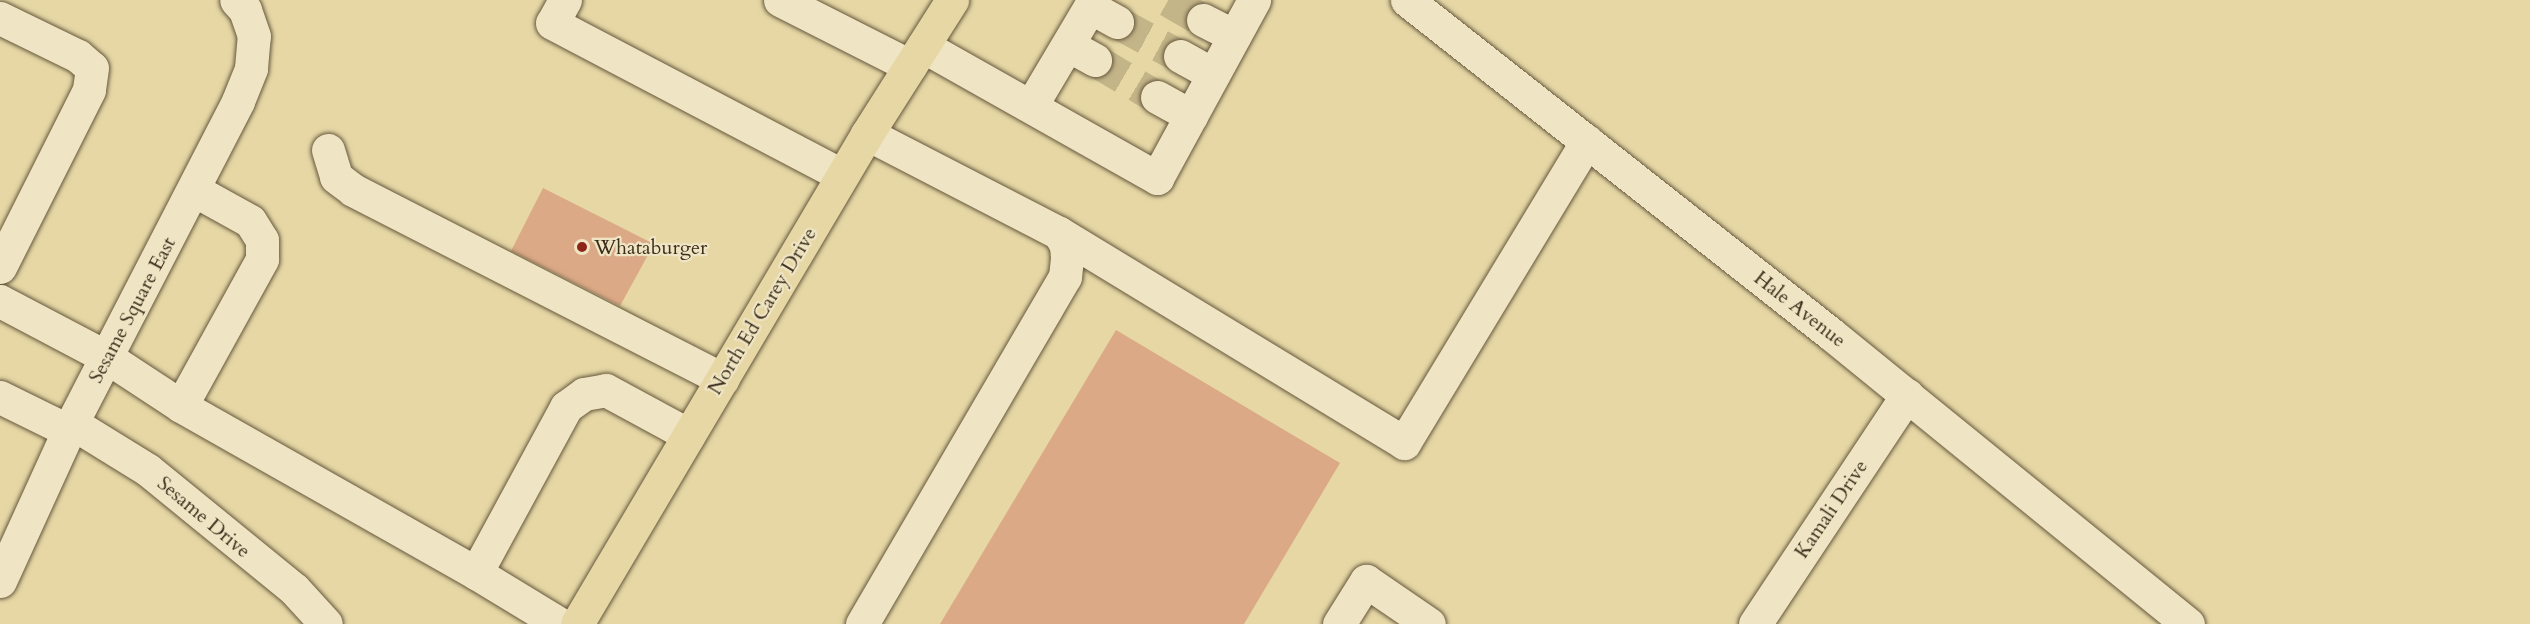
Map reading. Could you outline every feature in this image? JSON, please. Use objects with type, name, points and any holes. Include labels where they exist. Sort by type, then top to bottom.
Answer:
[{"type":"main road","name":"North Ed Carey Drive","points":[[577,624],[842,175],[952,0]]},
{"type":"street","name":"Sesame Square East","points":[[0,581],[70,427],[194,190],[251,68],[254,36],[245,10],[236,0]]},
{"type":"street","points":[[565,0],[552,23],[842,175]]},
{"type":"street","points":[[780,0],[1031,106],[1157,177],[1254,0]]},
{"type":"street","name":"Hale Avenue","points":[[1407,0],[1907,395],[2188,624]]},
{"type":"street","points":[[1031,106],[1081,53],[1101,10]]},
{"type":"street","points":[[1203,20],[1234,36]]},
{"type":"street","points":[[0,267],[89,90],[92,68],[78,56],[2,23]]},
{"type":"street","points":[[1180,56],[1213,74]]},
{"type":"street","points":[[1157,97],[1191,116]]},
{"type":"street","points":[[867,134],[1059,234],[1404,443],[1587,141]]},
{"type":"street","points":[[328,150],[336,177],[353,190],[722,379]]},
{"type":"street","points":[[181,406],[262,259],[262,240],[250,221],[194,190]]},
{"type":"street","points":[[862,624],[1065,276],[1066,245],[1059,234]]},
{"type":"street","points":[[0,301],[108,358],[181,406],[476,573],[560,624]]},
{"type":"street","points":[[476,573],[566,407],[584,394],[606,390],[689,435]]},
{"type":"street","name":"Kamali Drive","points":[[1755,624],[1907,395]]},
{"type":"street","name":"Sesame Drive","points":[[0,397],[70,427],[148,470],[294,589],[326,624]]},
{"type":"street","points":[[1339,624],[1366,581],[1429,624]]},
{"type":"building","name":"Whataburger","points":[[543,188],[654,244],[620,306],[511,251]]},
{"type":"building","points":[[1116,330],[1340,463],[1244,624],[940,624]]},
{"type":"tunnel","points":[[1168,0],[1203,20]]},
{"type":"tunnel","points":[[1117,22],[1180,56]]},
{"type":"tunnel","points":[[1095,60],[1157,97]]},
{"type":"place","name":"Whataburger","points":[[582,247]]}]
